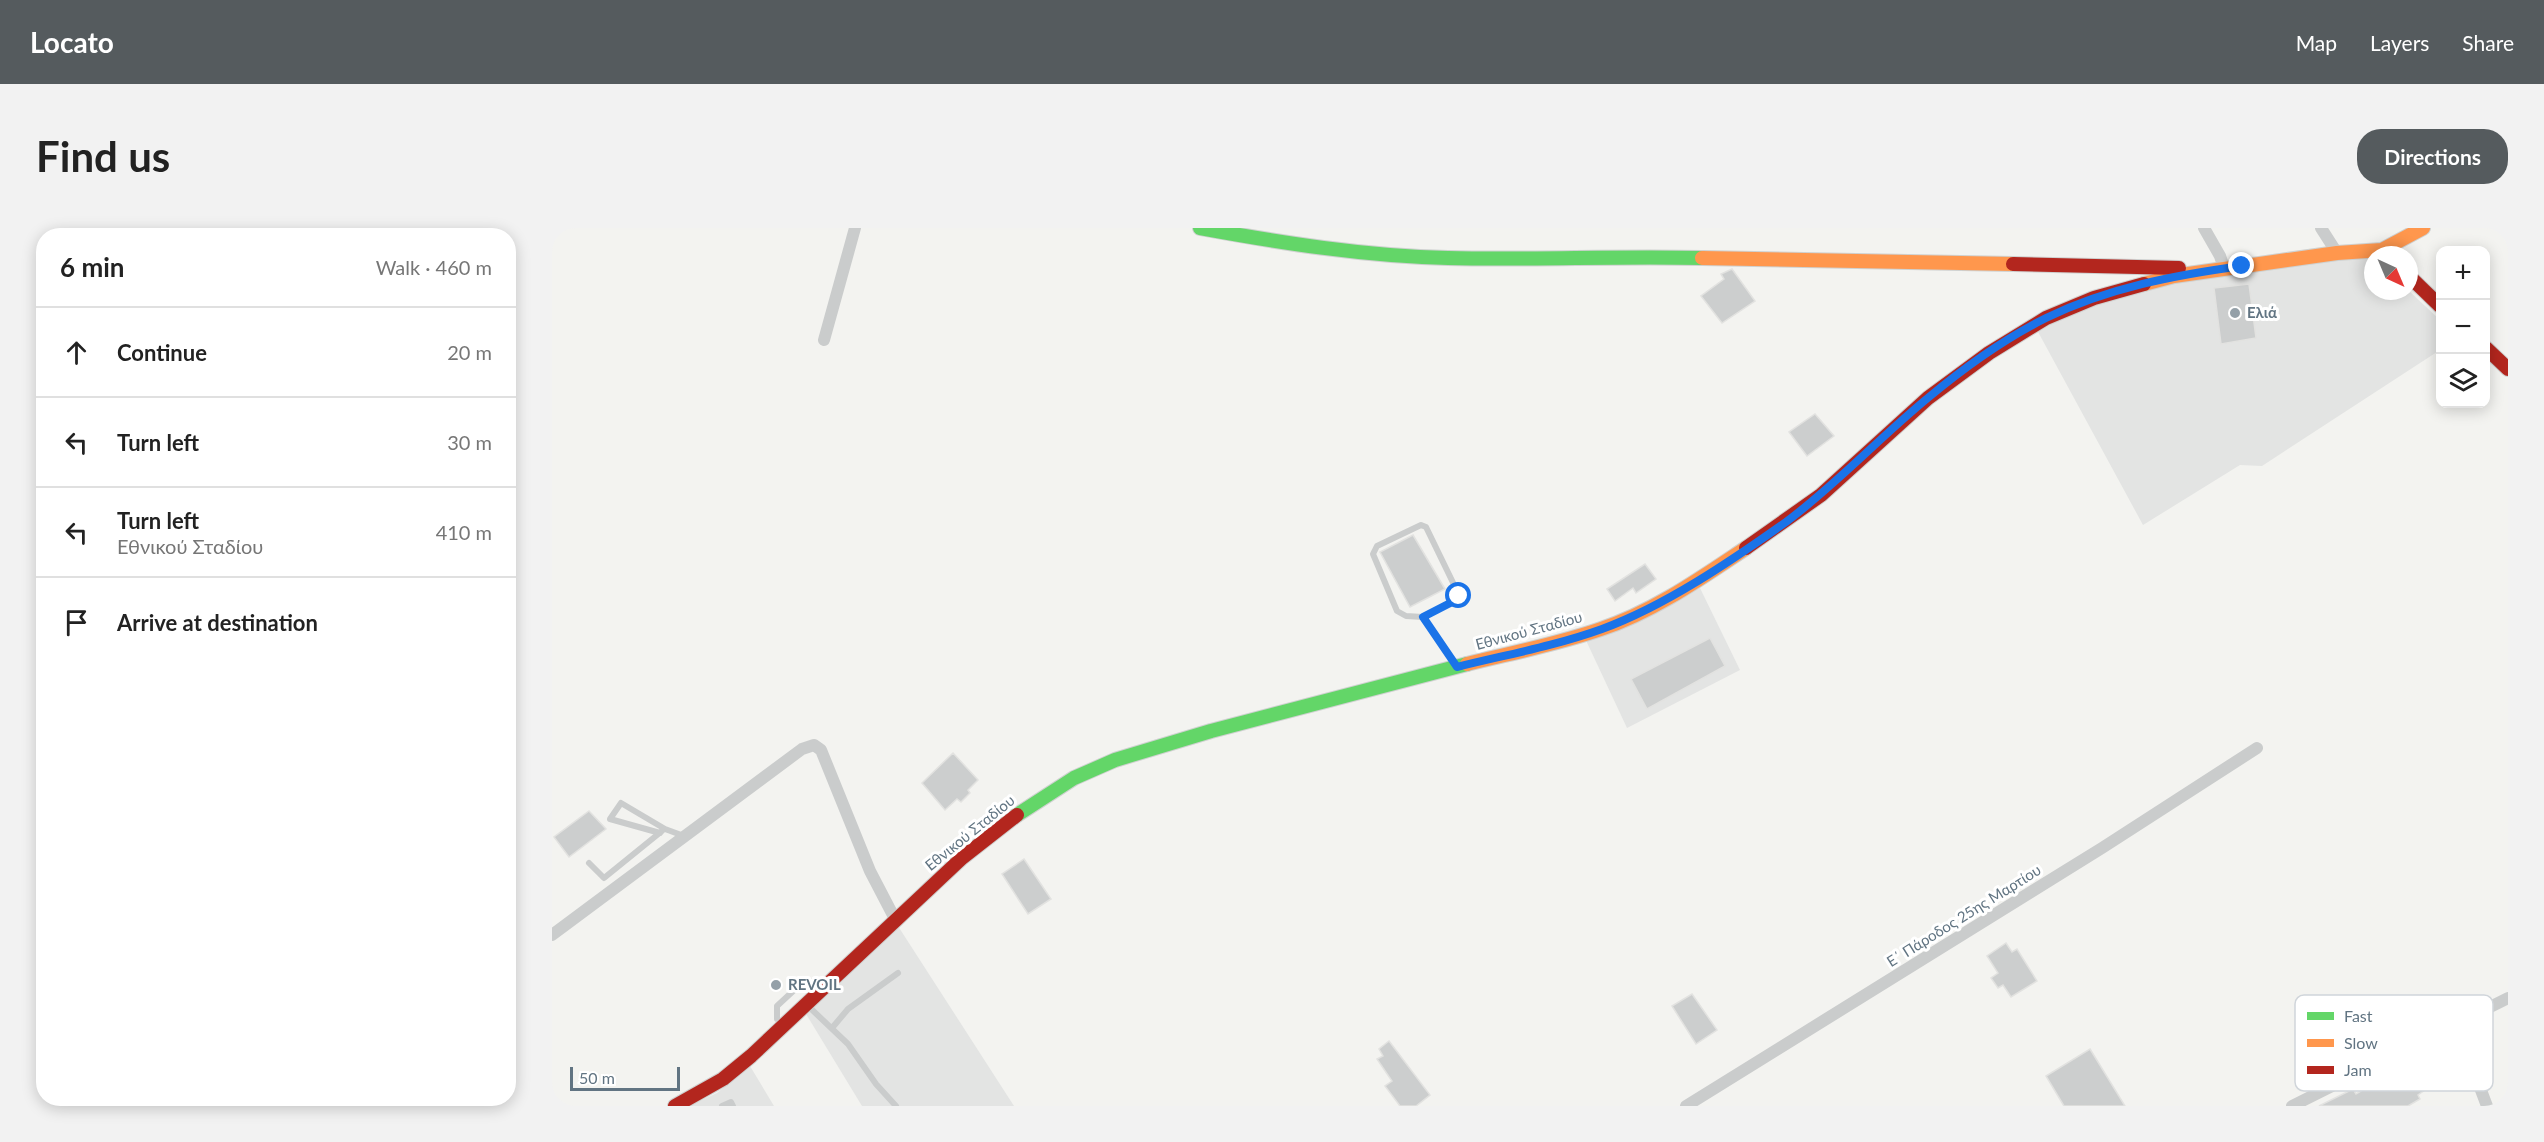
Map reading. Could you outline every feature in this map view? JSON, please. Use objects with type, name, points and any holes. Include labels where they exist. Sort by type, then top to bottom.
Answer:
[{"type":"street","points":[[824,340],[855,228]]},
{"type":"street","points":[[1200,228],[1281,243],[1363,253],[1447,258],[1675,257],[2218,269],[2220,256],[2204,228]]},
{"type":"street","points":[[2321,228],[2337,253]]},
{"type":"street","points":[[2394,246],[2423,228]]},
{"type":"street","name":"Εθνικού Σταδίου","points":[[675,1106],[723,1079],[962,858],[1015,816],[1074,778],[1105,764],[1211,731],[1602,629],[1638,613],[1695,582],[1784,523],[1821,495],[1928,398],[1961,372],[2046,318],[2094,298],[2174,276],[2218,269],[2271,266],[2337,253],[2364,252]]},
{"type":"street","points":[[2418,285],[2436,302]]},
{"type":"street","points":[[2490,352],[2508,369]]},
{"type":"street","points":[[552,935],[802,749],[814,745],[821,750],[870,871],[895,919]]},
{"type":"street","name":"Ε΄ Πάροδος 25ης Μαρτίου","points":[[1686,1106],[2102,848],[2256,748]]},
{"type":"street","points":[[2493,1006],[2508,998]]},
{"type":"street","points":[[2292,1106],[2322,1091]]},
{"type":"street","points":[[2481,1091],[2487,1106]]},
{"type":"lane","points":[[1421,525],[1426,527],[1459,596],[1458,599],[1423,617],[1406,616],[1397,611],[1373,554],[1377,546],[1421,525]]},
{"type":"lane","points":[[1423,617],[1457,667]]},
{"type":"lane","points":[[663,831],[621,803],[610,819],[686,837]]},
{"type":"lane","points":[[589,863],[604,878],[663,831]]},
{"type":"lane","points":[[832,1028],[848,1009],[898,973]]},
{"type":"lane","points":[[777,1019],[777,1006],[804,981],[830,982]]},
{"type":"lane","points":[[806,1004],[848,1044],[876,1084],[896,1106]]},
{"type":"lane","points":[[722,1106],[731,1102],[733,1106]]},
{"type":"shaded area","points":[[2364,256],[2364,300],[2418,299],[2436,316],[2436,353],[2262,466],[2240,465],[2143,525],[2037,330],[2096,304],[2174,278]]},
{"type":"shaded area","points":[[1698,584],[1740,670],[1627,728],[1583,634]]},
{"type":"shaded area","points":[[896,923],[1014,1106],[862,1106],[803,1009]]},
{"type":"shaded area","points":[[750,1066],[774,1106],[689,1106],[717,1093]]},
{"type":"building","points":[[1732,269],[1755,301],[1722,323],[1701,296],[1724,279],[1721,274]]},
{"type":"building","name":"Ελιά","points":[[2249,284],[2256,338],[2221,344],[2214,288]]},
{"type":"building","points":[[1815,414],[1834,436],[1807,456],[1789,432]]},
{"type":"building","points":[[1413,535],[1445,589],[1410,607],[1380,552]]},
{"type":"building","points":[[1645,564],[1656,579],[1636,593],[1633,588],[1615,601],[1607,589]]},
{"type":"building","points":[[1710,638],[1725,666],[1647,709],[1631,679]]},
{"type":"building","points":[[953,753],[978,780],[961,802],[957,799],[945,810],[922,783]]},
{"type":"building","points":[[589,811],[606,829],[569,857],[554,837]]},
{"type":"building","points":[[1024,859],[1051,899],[1028,914],[1002,874]]},
{"type":"building","points":[[2006,943],[2012,952],[2017,949],[2037,981],[2011,997],[2003,985],[1998,988],[1991,978],[1998,973],[1987,956]]},
{"type":"building","points":[[1692,994],[1717,1030],[1696,1044],[1672,1006]]},
{"type":"building","points":[[1389,1041],[1430,1095],[1416,1106],[1400,1106],[1385,1086],[1392,1081],[1377,1059],[1383,1056],[1379,1049]]},
{"type":"building","points":[[2090,1049],[2125,1106],[2064,1106],[2046,1076]]},
{"type":"building","points":[[2349,1091],[2354,1091],[2356,1094],[2361,1091],[2424,1091],[2418,1095],[2420,1099],[2408,1106],[2319,1106]]},
{"type":"traffic: fast","points":[[1200,228],[1323,248],[1417,257],[1702,258]]},
{"type":"traffic: fast","points":[[1017,815],[1074,778],[1115,760],[1211,731],[1467,664]]},
{"type":"traffic: slow","points":[[2144,284],[2174,276],[2337,253],[2382,250],[2423,228]]},
{"type":"traffic: slow","points":[[1702,258],[2013,264]]},
{"type":"traffic: slow","points":[[1467,664],[1568,639],[1620,622],[1658,604],[1746,548]]},
{"type":"traffic: jam","points":[[2013,264],[2179,268]]},
{"type":"traffic: jam","points":[[1746,548],[1821,495],[1928,398],[1989,353],[2046,318],[2094,298],[2144,284]]},
{"type":"traffic: jam","points":[[2418,285],[2436,302]]},
{"type":"traffic: jam","points":[[2490,352],[2508,369]]},
{"type":"traffic: jam","points":[[675,1106],[723,1079],[751,1056],[962,858],[1017,815]]},
{"type":"place","name":"Ελιά","points":[[2235,313]]},
{"type":"place","name":"REVOIL","points":[[776,985]]},
{"type":"route","points":[[1459,596],[1458,599],[1423,617],[1457,667],[1602,629],[1638,613],[1695,582],[1784,523],[1821,495],[1928,398],[1961,372],[2046,318],[2094,298],[2133,286],[2212,269],[2242,266]]}]
